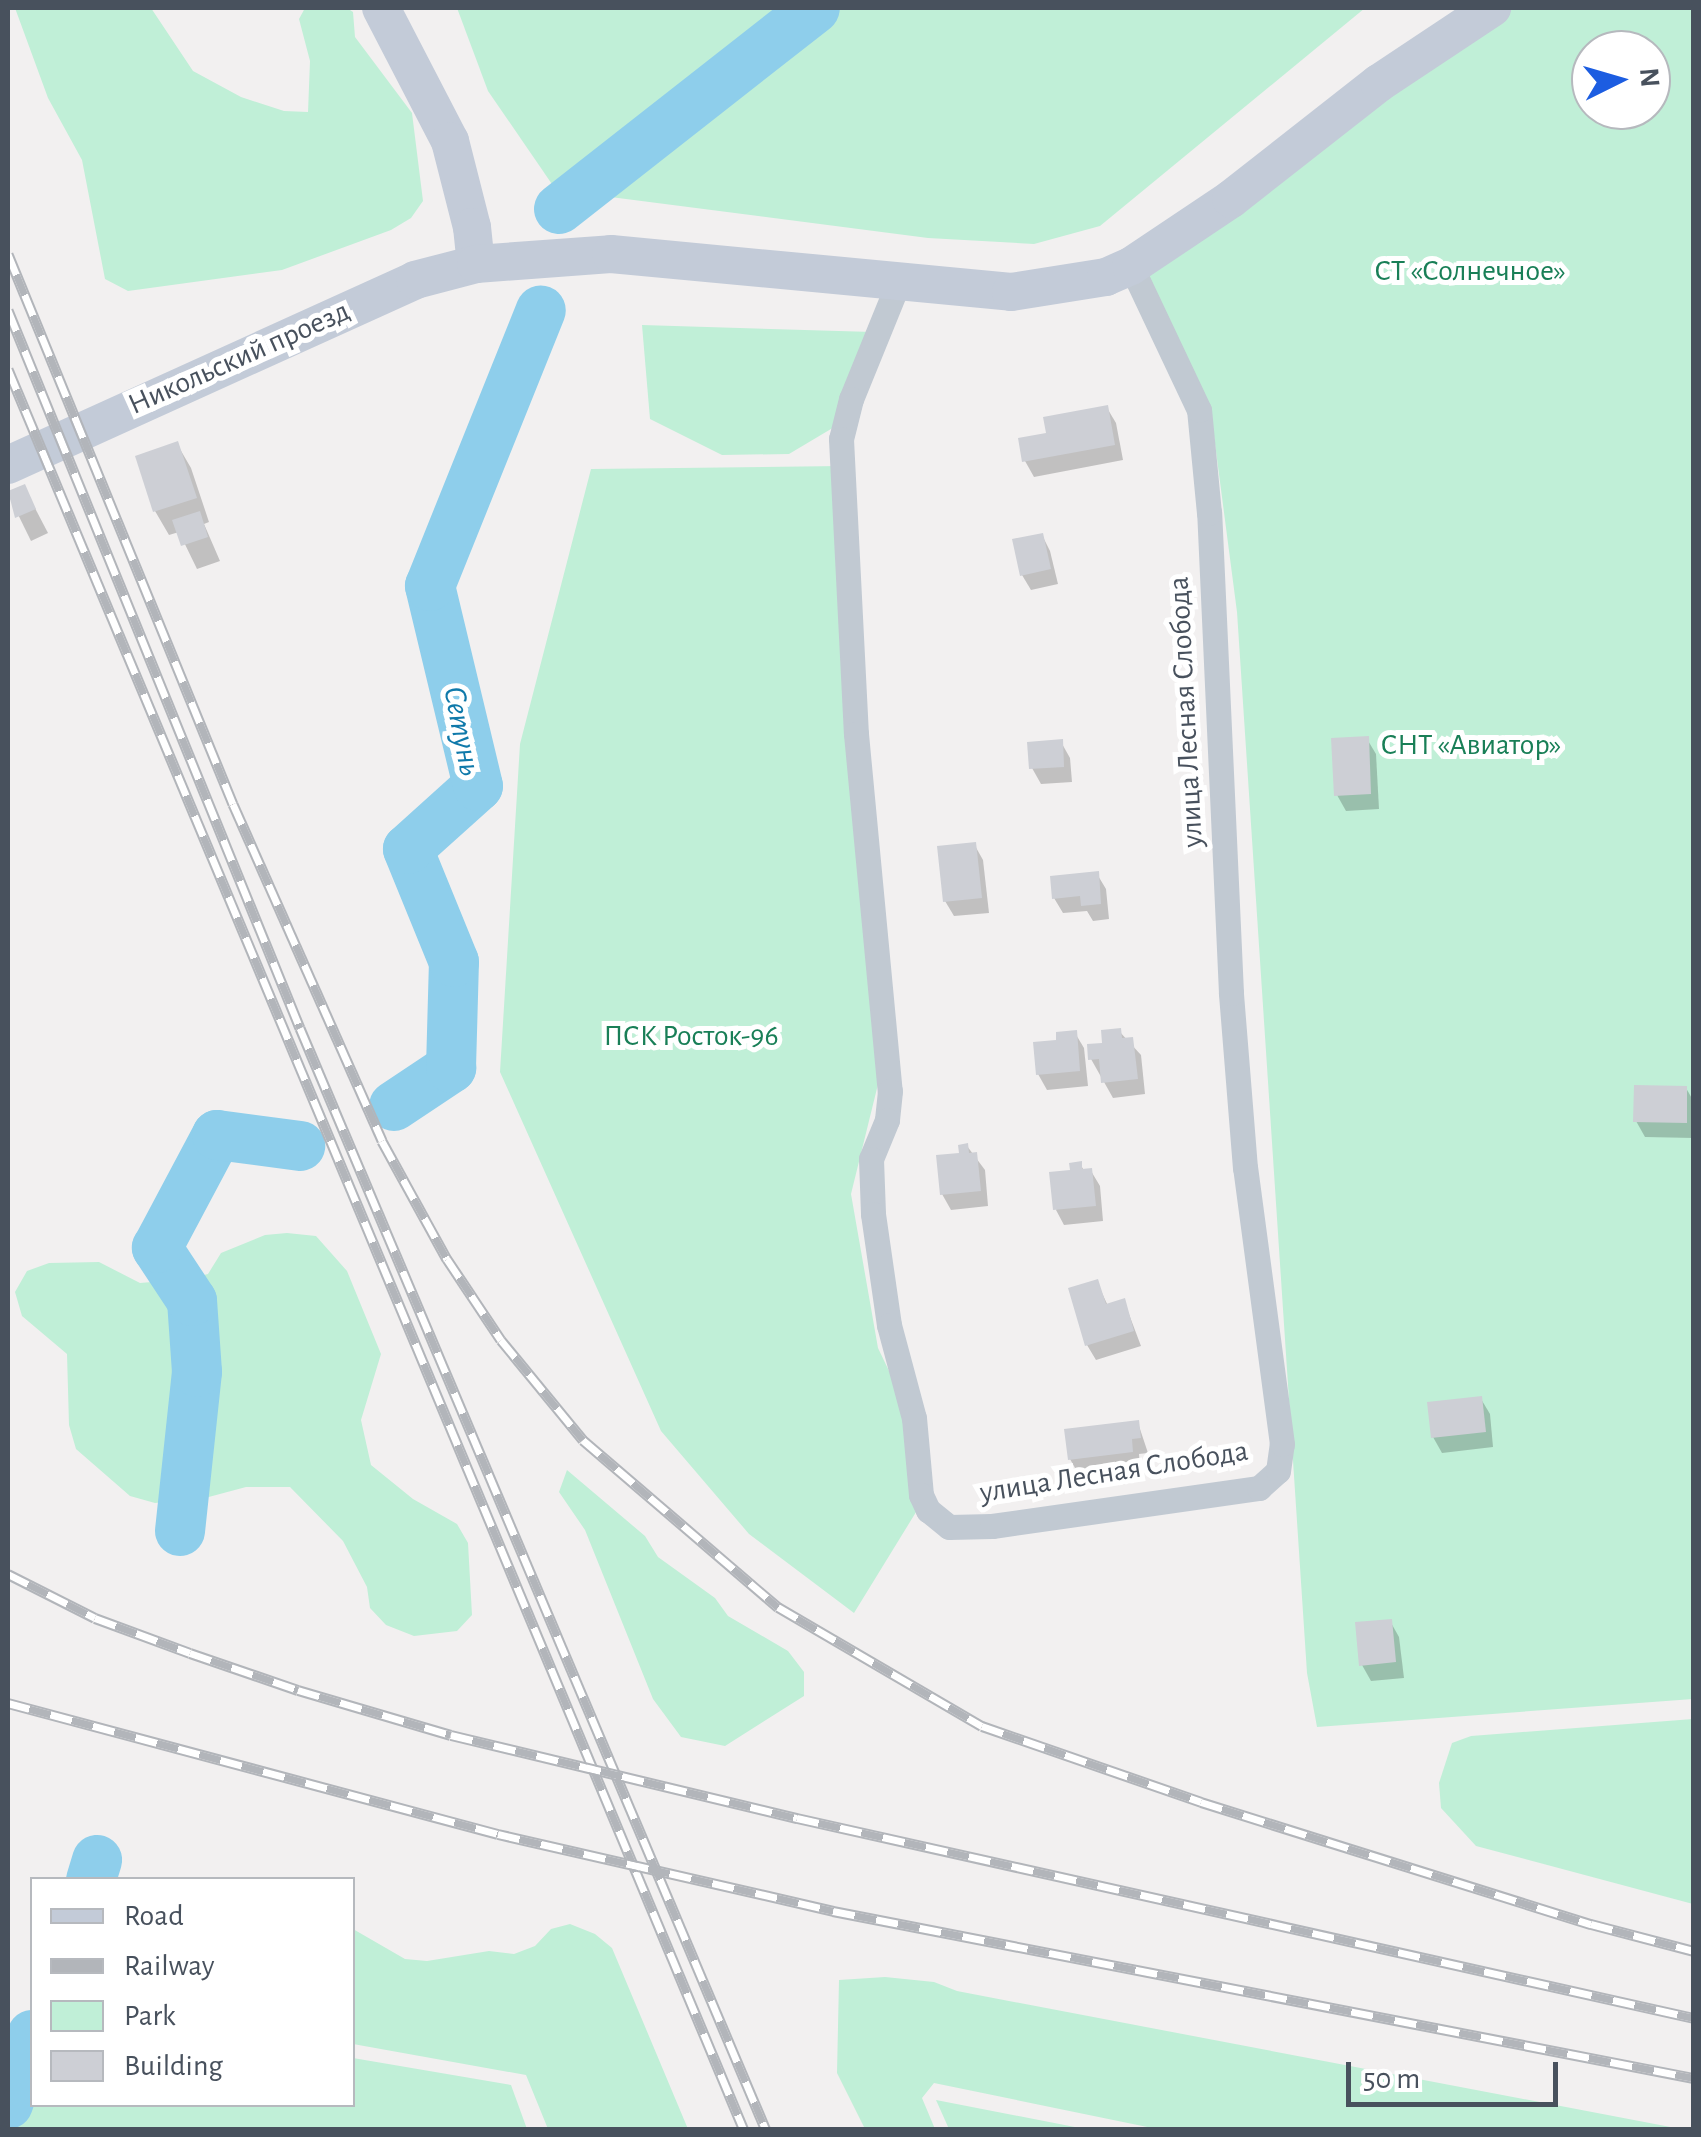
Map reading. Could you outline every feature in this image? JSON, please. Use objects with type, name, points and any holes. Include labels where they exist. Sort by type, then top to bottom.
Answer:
[{"type":"main road","points":[[381,8],[450,140],[472,227],[476,264]]},
{"type":"main road","name":"Никольский проезд","points":[[8,465],[415,280],[476,264],[611,254],[1011,292],[1080,284],[1131,266],[1231,199],[1380,84],[1492,8]]},
{"type":"street","name":"улица Лесная Слобода","points":[[899,281],[852,398],[841,438],[856,734],[890,1091],[887,1120],[872,1159],[873,1214],[889,1325],[914,1418],[921,1495],[928,1510],[949,1527],[992,1526],[1260,1488],[1278,1471],[1282,1444],[1245,1168],[1231,993],[1209,513],[1199,410],[1131,266]]},
{"type":"green space","points":[[15,8],[151,8],[193,71],[241,97],[284,111],[308,112],[310,61],[299,19],[305,8],[347,8],[353,12],[355,37],[412,113],[423,201],[411,218],[391,230],[282,270],[128,291],[105,279],[82,160],[48,98]]},
{"type":"green space","points":[[457,8],[1365,8],[1100,226],[1034,244],[928,238],[556,190],[488,91]]},
{"type":"green space","name":"СНТ «Авиатор»","points":[[1495,8],[1693,8],[1693,1699],[1317,1727],[1307,1673],[1237,612],[1211,413],[1131,266]]},
{"type":"green space","points":[[642,325],[873,332],[836,426],[789,454],[722,455],[650,419]]},
{"type":"green space","name":"ПСК Росток-96","points":[[841,466],[882,1068],[851,1194],[878,1348],[902,1398],[921,1504],[854,1613],[749,1534],[661,1431],[500,1072],[520,744],[591,469]]},
{"type":"green space","points":[[265,1235],[316,1236],[347,1271],[381,1354],[361,1420],[371,1465],[413,1499],[457,1524],[468,1543],[472,1615],[457,1631],[414,1636],[386,1625],[370,1608],[367,1587],[343,1541],[290,1487],[246,1487],[205,1498],[155,1503],[130,1496],[76,1449],[69,1425],[67,1354],[22,1316],[15,1292],[27,1271],[49,1263],[99,1262],[140,1283],[187,1279],[208,1274],[221,1253]]},
{"type":"green space","points":[[567,1470],[645,1536],[658,1557],[715,1598],[728,1616],[788,1651],[804,1672],[804,1696],[725,1746],[681,1737],[653,1699],[585,1530],[559,1492]]},
{"type":"green space","points":[[1693,1719],[1693,1904],[1476,1846],[1441,1808],[1439,1783],[1452,1743],[1471,1736]]},
{"type":"green space","points":[[570,1924],[595,1934],[612,1948],[688,2129],[548,2129],[526,2075],[355,2044],[355,1930],[405,1959],[427,1961],[489,1951],[514,1954],[535,1946],[551,1929]]},
{"type":"green space","points":[[885,1977],[934,1982],[957,1991],[1681,2129],[1157,2129],[934,2083],[922,2098],[935,2129],[865,2129],[837,2073],[839,1980]]},
{"type":"green space","points":[[30,2033],[30,2107],[355,2107],[355,2058],[511,2085],[527,2129],[8,2129]]},
{"type":"green space","points":[[936,2100],[1085,2129],[949,2129]]},
{"type":"building","points":[[1108,405],[1115,445],[1022,462],[1018,438],[1046,433],[1043,417]]},
{"type":"building","points":[[178,441],[197,498],[153,512],[135,456]]},
{"type":"building","points":[[25,484],[36,509],[15,518],[8,491]]},
{"type":"building","points":[[200,511],[208,537],[181,546],[172,520]]},
{"type":"building","points":[[1043,533],[1051,569],[1020,576],[1012,539]]},
{"type":"building","points":[[1369,736],[1371,794],[1334,796],[1331,738]]},
{"type":"building","points":[[1063,739],[1064,767],[1029,769],[1027,742]]},
{"type":"building","points":[[976,842],[982,898],[943,902],[937,846]]},
{"type":"building","points":[[1099,871],[1101,904],[1081,906],[1080,896],[1052,899],[1050,876]]},
{"type":"building","points":[[1121,1028],[1122,1038],[1133,1037],[1138,1079],[1101,1083],[1099,1059],[1088,1060],[1087,1044],[1102,1043],[1101,1030]]},
{"type":"building","points":[[1077,1030],[1080,1071],[1036,1075],[1033,1042],[1056,1040],[1056,1032]]},
{"type":"building","points":[[1634,1085],[1687,1086],[1687,1123],[1633,1122]]},
{"type":"building","points":[[968,1143],[969,1153],[977,1152],[981,1191],[940,1195],[936,1155],[959,1153],[958,1145]]},
{"type":"building","points":[[1082,1161],[1082,1169],[1092,1168],[1096,1206],[1053,1210],[1049,1172],[1070,1170],[1069,1163]]},
{"type":"building","points":[[1098,1279],[1106,1304],[1125,1298],[1134,1331],[1085,1346],[1068,1288]]},
{"type":"building","points":[[1482,1396],[1486,1432],[1431,1438],[1427,1402]]},
{"type":"building","points":[[1139,1420],[1141,1438],[1132,1439],[1133,1452],[1068,1460],[1064,1429]]},
{"type":"building","points":[[1392,1619],[1396,1662],[1359,1666],[1355,1622]]},
{"type":"waterway","name":"Сетунь","points":[[559,209],[815,8]]},
{"type":"waterway","name":"Сетунь","points":[[394,1106],[451,1068],[454,962],[408,849],[478,786],[430,586],[541,310]]},
{"type":"waterway","name":"Сетунь","points":[[180,1531],[197,1372],[192,1301],[157,1248],[217,1135],[300,1146]]},
{"type":"waterway","name":"Сетунь","points":[[92,1877],[97,1860]]},
{"type":"waterway","name":"Сетунь","points":[[8,2104],[30,2041]]},
{"type":"railway","points":[[8,254],[233,804],[382,1141],[447,1259],[501,1340],[583,1440],[778,1607],[982,1726],[1201,1802],[1591,1924],[1694,1951]]},
{"type":"railway","points":[[8,310],[300,1028],[766,2130]]},
{"type":"railway","points":[[8,369],[744,2130]]},
{"type":"railway","points":[[8,1574],[95,1618],[190,1653],[451,1735],[797,1818],[1694,2018]]},
{"type":"railway","points":[[8,1703],[498,1834],[833,1911],[1694,2078]]},
{"type":"park label","name":"СТ «Солнечное»","points":[[1470,271]]}]
